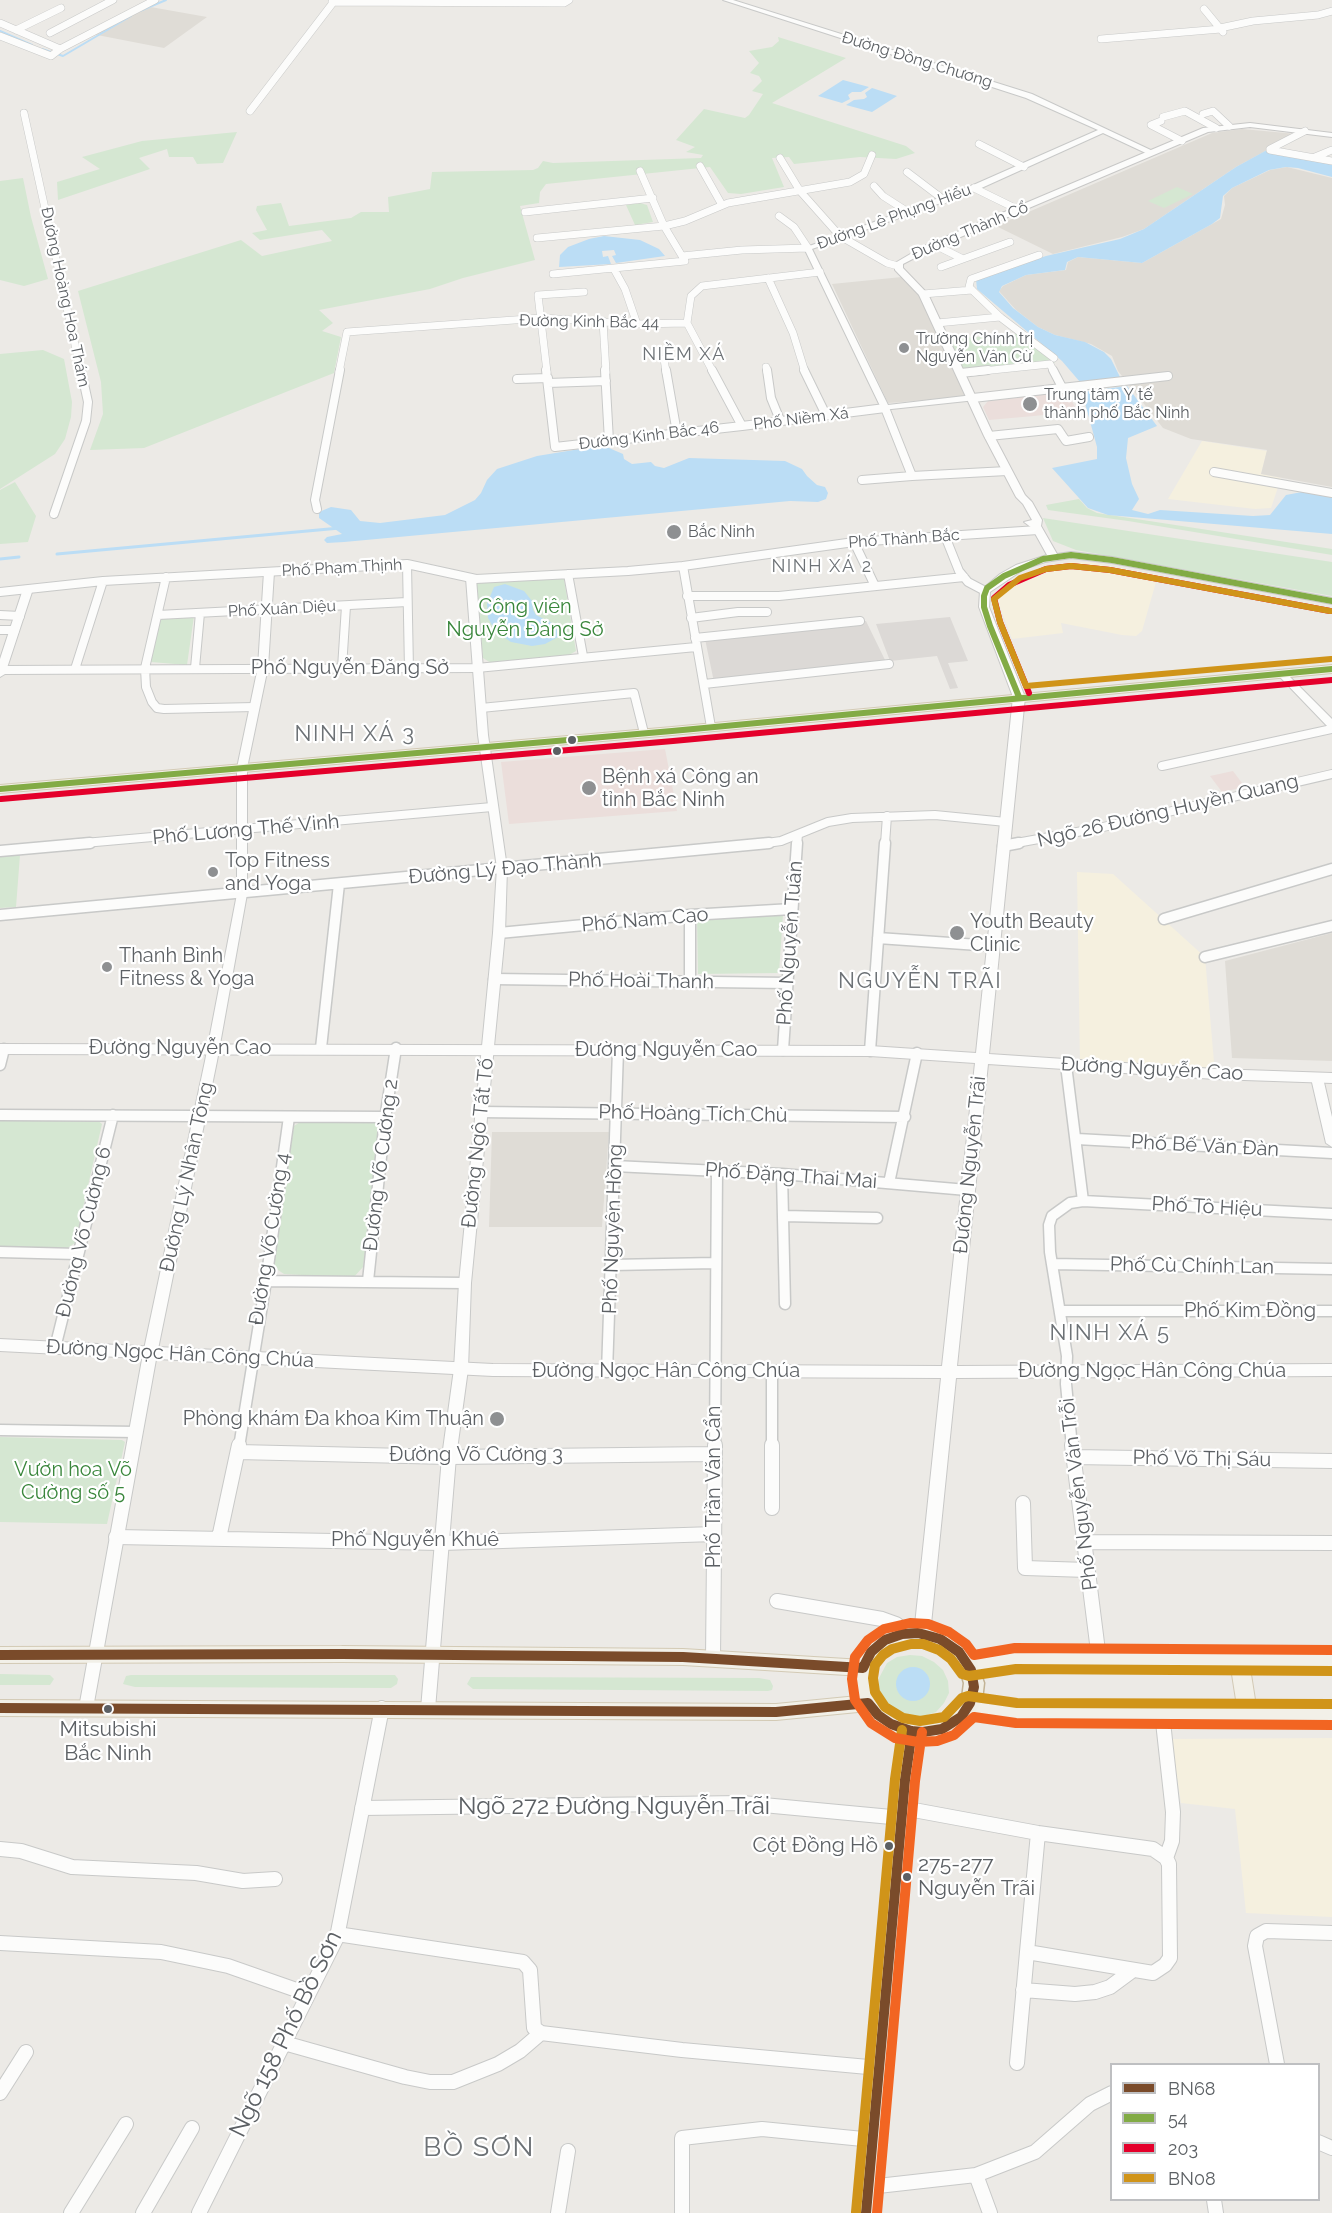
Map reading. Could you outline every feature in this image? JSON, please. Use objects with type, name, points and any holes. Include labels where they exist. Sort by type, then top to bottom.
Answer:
[{"type":"highway","points":[[914,1634],[937,1637],[950,1644],[969,1666],[974,1687],[969,1706],[961,1717],[946,1727],[931,1731],[912,1731],[888,1722],[868,1703],[862,1685],[863,1668],[869,1655],[879,1644],[888,1639],[914,1634]]},
{"type":"highway","points":[[866,2213],[902,1813],[912,1731]]},
{"type":"main road","points":[[1153,153],[1216,128],[1229,126],[1263,126],[1332,135]]},
{"type":"main road","name":"Đường Thành Cổ","points":[[972,398],[923,294],[898,266],[903,260],[935,245],[1153,153]]},
{"type":"main road","points":[[972,398],[1021,497],[1020,503],[1028,521],[1037,528],[1053,557]]},
{"type":"main road","points":[[1019,697],[984,608],[985,591],[1015,570],[1053,557],[1071,555],[1112,560],[1332,601]]},
{"type":"main road","points":[[0,789],[711,727],[1332,669]]},
{"type":"main road","name":"Đường Nguyễn Trãi","points":[[914,1634],[948,1371],[1019,697]]},
{"type":"main road","name":"Đường Nguyễn Cao","points":[[2,1049],[396,1048],[870,1051],[981,1057],[1066,1065],[1332,1078]]},
{"type":"main road","name":"Đường Ngọc Hân Công Chúa","points":[[0,1345],[460,1369],[607,1372],[1332,1370]]},
{"type":"main road","points":[[0,1655],[434,1654],[777,1660],[863,1668]]},
{"type":"main road","points":[[969,1666],[1015,1658],[1332,1661]]},
{"type":"main road","points":[[1239,1660],[1248,1713]]},
{"type":"main road","points":[[0,1708],[428,1708],[785,1712],[868,1703]]},
{"type":"main road","points":[[969,1706],[1010,1713],[1332,1715]]},
{"type":"street","points":[[59,35],[50,33],[112,0]]},
{"type":"street","points":[[0,36],[51,56],[140,4],[156,0]]},
{"type":"street","points":[[250,111],[334,1],[564,3],[569,0]]},
{"type":"street","name":"Đường Đồng Chương","points":[[726,0],[1029,96],[1104,130]]},
{"type":"street","points":[[16,30],[61,8]]},
{"type":"street","points":[[1204,9],[1222,30]]},
{"type":"street","points":[[1101,39],[1222,30],[1253,21],[1318,15],[1332,11]]},
{"type":"street","points":[[0,23],[60,49]]},
{"type":"street","points":[[68,37],[77,40]]},
{"type":"street","points":[[1182,141],[1151,125],[1185,111],[1216,128]]},
{"type":"street","points":[[1203,114],[1214,111],[1229,126]]},
{"type":"street","name":"Đường Hoàng Hoa Thám","points":[[24,113],[88,402],[86,421],[54,514]]},
{"type":"street","points":[[1104,130],[1153,153]]},
{"type":"street","name":"Đường Lê Phụng Hiểu","points":[[885,408],[808,248],[944,200],[1024,167],[1104,130]]},
{"type":"street","points":[[1305,131],[1270,150],[1332,161]]},
{"type":"street","points":[[979,144],[1024,167]]},
{"type":"street","points":[[1315,157],[1332,150]]},
{"type":"street","points":[[537,238],[664,226],[685,221],[722,205],[840,185],[861,177],[872,155]]},
{"type":"street","points":[[780,159],[800,191],[840,236],[887,263],[898,266]]},
{"type":"street","points":[[700,166],[722,205]]},
{"type":"street","points":[[553,274],[685,261],[664,226],[640,171]]},
{"type":"street","points":[[907,172],[944,200]]},
{"type":"street","points":[[874,186],[883,196],[908,212]]},
{"type":"street","points":[[974,188],[1019,210]]},
{"type":"street","points":[[525,212],[653,198]]},
{"type":"street","points":[[779,216],[794,227],[808,248]]},
{"type":"street","points":[[941,267],[1010,242]]},
{"type":"street","points":[[935,245],[963,259]]},
{"type":"street","points":[[682,256],[742,250],[808,248]]},
{"type":"street","points":[[1039,255],[969,281],[972,290],[1000,317],[1054,358]]},
{"type":"street","points":[[614,269],[625,289],[637,324]]},
{"type":"street","points":[[687,323],[691,296],[702,286],[820,272]]},
{"type":"street","points":[[768,278],[794,333],[806,376],[826,415]]},
{"type":"street","points":[[923,294],[972,290]]},
{"type":"street","points":[[548,380],[539,294],[584,292]]},
{"type":"street","points":[[937,323],[1000,317]]},
{"type":"street","name":"Đường Kinh Bắc 44","points":[[317,509],[315,500],[347,332],[542,318],[637,324],[687,323]]},
{"type":"street","points":[[603,321],[609,441]]},
{"type":"street","name":"Phố Niềm Xá","points":[[687,323],[742,426],[885,408]]},
{"type":"street","points":[[664,359],[676,433]]},
{"type":"street","points":[[961,373],[1050,364],[1063,389]]},
{"type":"street","points":[[766,367],[771,398],[780,420]]},
{"type":"street","points":[[1126,370],[1132,379]]},
{"type":"street","points":[[912,476],[885,408],[1168,376]]},
{"type":"street","points":[[517,379],[606,381]]},
{"type":"street","name":"Đường Kinh Bắc 46","points":[[548,380],[555,447],[742,426]]},
{"type":"street","points":[[989,436],[1058,429],[1066,441],[1089,437]]},
{"type":"street","points":[[862,480],[1007,471]]},
{"type":"street","points":[[1214,472],[1332,493]]},
{"type":"street","name":"Phố Thành Bắc","points":[[682,566],[854,542],[1037,528]]},
{"type":"street","points":[[945,536],[958,571],[985,591]]},
{"type":"street","points":[[854,542],[875,586]]},
{"type":"street","points":[[407,564],[409,670]]},
{"type":"street","name":"Phố Phạm Thịnh","points":[[0,592],[103,581],[407,564],[471,578],[682,566]]},
{"type":"street","points":[[682,566],[711,727]]},
{"type":"street","name":"Đường Lý Nhân Tông","points":[[86,1708],[150,1354],[214,1048],[242,894],[242,768],[263,668],[269,572]]},
{"type":"street","points":[[568,574],[583,656]]},
{"type":"street","points":[[687,596],[779,596],[964,577]]},
{"type":"street","points":[[166,578],[145,669],[148,694],[157,708],[254,707]]},
{"type":"street","name":"Đường Ngô Tất Tố","points":[[428,1708],[449,1457],[460,1369],[480,1112],[499,933],[502,868],[485,747],[471,578]]},
{"type":"street","points":[[75,669],[103,581]]},
{"type":"street","points":[[1,672],[3,658],[28,589]]},
{"type":"street","name":"Phố Xuân Diệu","points":[[158,615],[406,603]]},
{"type":"street","points":[[342,668],[346,606]]},
{"type":"street","points":[[691,618],[738,612],[767,612]]},
{"type":"street","points":[[195,668],[200,613]]},
{"type":"street","points":[[0,615],[20,616]]},
{"type":"street","name":"Phố Nguyễn Đăng Sở","points":[[1,672],[75,669],[409,670],[477,668],[860,621]]},
{"type":"street","points":[[0,630],[15,630]]},
{"type":"street","points":[[704,684],[889,664]]},
{"type":"street","points":[[1281,674],[1332,727]]},
{"type":"street","points":[[481,708],[634,693],[644,733]]},
{"type":"street","points":[[1162,766],[1332,727]]},
{"type":"street","name":"Ngõ 26 Đường Huyền Quang","points":[[1004,846],[1099,828],[1332,774]]},
{"type":"street","name":"Phố Lương Thế Vinh","points":[[0,852],[492,807]]},
{"type":"street","name":"Đường Lý Đạo Thành","points":[[0,915],[751,846],[798,836],[828,822],[886,816],[934,815],[1006,822]]},
{"type":"street","points":[[870,1051],[886,816]]},
{"type":"street","name":"Phố Nguyễn Tuân","points":[[783,1050],[798,836]]},
{"type":"street","points":[[1164,919],[1332,869]]},
{"type":"street","points":[[321,1048],[339,884]]},
{"type":"street","name":"Phố Nam Cao","points":[[499,933],[690,915],[792,909]]},
{"type":"street","points":[[690,915],[690,982]]},
{"type":"street","points":[[1205,957],[1332,926]]},
{"type":"street","points":[[878,938],[993,946]]},
{"type":"street","name":"Phố Hoài Thanh","points":[[494,979],[787,983]]},
{"type":"street","name":"Đường Võ Cường 2","points":[[368,1281],[396,1048]]},
{"type":"street","points":[[0,1065],[2,1049]]},
{"type":"street","name":"Phố Nguyên Hồng","points":[[607,1372],[618,1050]]},
{"type":"street","points":[[889,1183],[905,1117],[916,1053]]},
{"type":"street","points":[[1066,1065],[1083,1201]]},
{"type":"street","points":[[1317,1078],[1332,1143]]},
{"type":"street","name":"Phố Hoàng Tích Chù","points":[[480,1112],[905,1117]]},
{"type":"street","points":[[0,1115],[386,1117]]},
{"type":"street","name":"Đường Võ Cường 6","points":[[55,1348],[112,1116]]},
{"type":"street","name":"Đường Võ Cường 4","points":[[219,1539],[238,1452],[266,1281],[289,1117]]},
{"type":"street","name":"Phố Bế Văn Đàn","points":[[1077,1140],[1332,1153]]},
{"type":"street","name":"Phố Đặng Thai Mai","points":[[614,1166],[782,1174],[967,1190]]},
{"type":"street","name":"Phố Trần Văn Cẩn","points":[[713,1659],[717,1170]]},
{"type":"street","points":[[782,1174],[785,1304]]},
{"type":"street","name":"Phố Tô Hiệu","points":[[1083,1201],[1332,1214]]},
{"type":"street","name":"Phố Nguyễn Văn Trỗi","points":[[1083,1201],[1070,1203],[1052,1216],[1049,1225],[1052,1264],[1067,1356],[1066,1372],[1073,1457],[1099,1659]]},
{"type":"street","points":[[783,1216],[877,1218]]},
{"type":"street","points":[[0,1252],[77,1254]]},
{"type":"street","points":[[612,1265],[716,1263]]},
{"type":"street","name":"Phố Cù Chính Lan","points":[[1052,1264],[1332,1269]]},
{"type":"street","points":[[266,1281],[465,1283]]},
{"type":"street","name":"Phố Kim Đồng","points":[[1060,1311],[1332,1311]]},
{"type":"street","points":[[772,1371],[772,1508]]},
{"type":"street","points":[[0,1430],[136,1432]]},
{"type":"street","name":"Đường Võ Cường 3","points":[[238,1452],[449,1457],[714,1454]]},
{"type":"street","name":"Phố Võ Thị Sáu","points":[[1073,1457],[1332,1461]]},
{"type":"street","points":[[1023,1503],[1025,1568],[1087,1570]]},
{"type":"street","name":"Phố Nguyễn Khuê","points":[[117,1537],[442,1543],[714,1534]]},
{"type":"street","points":[[1084,1542],[1332,1543]]},
{"type":"street","points":[[777,1601],[882,1619],[914,1634]]},
{"type":"street","name":"Ngõ 158 Phố Bồ Sơn","points":[[199,2213],[338,1934],[382,1708]]},
{"type":"street","points":[[1027,1952],[1153,1973],[1159,1971],[1170,1958],[1169,1864],[1166,1858],[1172,1841],[1173,1812],[1162,1713]]},
{"type":"street","name":"Ngõ 272 Đường Nguyễn Trãi","points":[[362,1808],[742,1803],[902,1813],[1153,1849],[1160,1851],[1166,1858]]},
{"type":"street","points":[[1017,2063],[1038,1833]]},
{"type":"street","points":[[0,1849],[21,1851],[72,1867],[196,1874],[243,1881],[275,1879]]},
{"type":"street","points":[[1276,2063],[1255,1946],[1257,1936],[1266,1931],[1332,1933]]},
{"type":"street","points":[[338,1934],[523,1962],[530,1970],[534,2028],[541,2033],[682,2050],[880,2068]]},
{"type":"street","points":[[0,1943],[160,1952],[228,1966],[308,1994]]},
{"type":"street","points":[[1023,1990],[1075,1994],[1095,1992],[1110,1987],[1133,1970]]},
{"type":"street","points":[[284,2043],[405,2078],[430,2082],[453,2082],[485,2072],[520,2051],[541,2033]]},
{"type":"street","points":[[0,2093],[26,2052]]},
{"type":"street","points":[[868,2187],[976,2175],[1035,2152],[1090,2104],[1110,2094]]},
{"type":"street","points":[[71,2213],[126,2124]]},
{"type":"street","points":[[143,2213],[192,2128]]},
{"type":"street","points":[[682,2213],[682,2138],[762,2129],[873,2140]]},
{"type":"street","points":[[558,2213],[568,2151]]},
{"type":"street","points":[[976,2175],[990,2213]]},
{"type":"shaded area","points":[[145,6],[207,17],[164,48],[92,34]]},
{"type":"shaded area","points":[[1242,129],[1297,134],[1236,167],[1144,229],[1122,237],[1053,254],[996,226],[1212,133]]},
{"type":"shaded area","points":[[1287,167],[1332,178],[1332,487],[1261,474],[1267,450],[1191,439],[1163,428],[1118,371],[1112,356],[1091,344],[1055,335],[1038,327],[1016,310],[999,291],[1003,286],[1026,275],[1066,270],[1068,262],[1078,257],[1142,263],[1221,219],[1225,205],[1224,196],[1232,188],[1270,170]]},
{"type":"shaded area","name":"Trường Chính trị Nguyễn Văn Cừ","points":[[902,277],[918,292],[969,397],[888,403],[832,284]]},
{"type":"shaded area","name":"Trung tâm Y tế thành phố Bắc Ninh","points":[[1066,391],[1078,412],[989,420],[983,407],[988,401]]},
{"type":"shaded area","points":[[1202,441],[1267,451],[1261,474],[1281,478],[1271,508],[1255,509],[1168,499]]},
{"type":"shaded area","points":[[1088,562],[1158,575],[1142,631],[1136,636],[1122,635],[1061,623],[1063,633],[1012,639],[998,602],[998,597],[1003,590],[1014,581],[1045,566]]},
{"type":"shaded area","points":[[950,617],[968,661],[948,663],[958,688],[950,689],[937,656],[890,661],[876,624]]},
{"type":"shaded area","points":[[866,621],[885,660],[714,682],[705,639]]},
{"type":"shaded area","name":"Bệnh xá Công an tỉnh Bắc Ninh","points":[[665,749],[677,811],[509,824],[501,762]]},
{"type":"shaded area","points":[[1233,771],[1245,787],[1222,792],[1210,776]]},
{"type":"shaded area","points":[[1077,872],[1113,874],[1205,957],[1215,1074],[1080,1065]]},
{"type":"shaded area","points":[[1332,933],[1332,1061],[1232,1058],[1225,961]]},
{"type":"shaded area","points":[[492,1132],[609,1132],[602,1227],[489,1227]]},
{"type":"shaded area","points":[[1332,1738],[1332,1917],[1246,1913],[1235,1809],[1181,1803],[1171,1739]]},
{"type":"green space","points":[[778,37],[846,58],[772,103],[906,146],[915,153],[896,159],[860,157],[794,164],[789,157],[772,158],[784,187],[741,194],[728,193],[710,167],[546,184],[540,192],[539,203],[520,206],[535,260],[463,278],[430,289],[319,310],[333,323],[322,331],[341,337],[334,373],[144,448],[90,450],[103,414],[101,382],[78,291],[241,240],[262,256],[332,241],[322,230],[260,240],[252,233],[267,230],[256,210],[257,206],[281,203],[289,226],[351,218],[361,212],[389,212],[388,197],[430,189],[432,172],[533,170],[538,168],[543,161],[553,163],[701,158],[703,155],[686,152],[695,147],[676,140],[704,109],[745,118],[749,115],[763,94],[752,91],[762,81],[759,76],[750,73],[759,63],[749,51],[772,47],[779,41]]},
{"type":"green space","points":[[237,132],[223,163],[197,164],[193,157],[169,157],[167,149],[139,158],[150,169],[58,200],[57,182],[100,169],[82,157],[142,141]]},
{"type":"green space","points":[[23,178],[48,279],[24,286],[0,280],[0,181]]},
{"type":"green space","points":[[1177,187],[1193,194],[1164,208],[1148,201]]},
{"type":"green space","points":[[640,203],[647,205],[653,222],[635,225],[626,205]]},
{"type":"green space","points":[[1018,334],[1038,346],[1055,363],[963,372],[948,339]]},
{"type":"green space","points":[[43,350],[64,359],[72,402],[71,417],[65,439],[55,454],[0,489],[0,354]]},
{"type":"green space","points":[[15,482],[36,516],[28,542],[0,544],[0,490]]},
{"type":"green space","points":[[1079,499],[1087,508],[1097,513],[1332,549],[1332,555],[1048,510],[1046,505]]},
{"type":"green space","points":[[1043,518],[1332,562],[1332,596],[1076,550],[1053,541]]},
{"type":"green space","name":"Công viên Nguyễn Đăng Sở","points":[[559,576],[564,579],[576,651],[569,655],[491,663],[483,658],[475,584],[481,580]]},
{"type":"green space","points":[[194,616],[187,665],[151,662],[161,617]]},
{"type":"green space","points":[[20,855],[16,907],[0,908],[0,856]]},
{"type":"green space","points":[[783,914],[779,973],[698,974],[697,919]]},
{"type":"green space","points":[[0,1119],[96,1119],[102,1124],[75,1243],[66,1249],[0,1248]]},
{"type":"green space","points":[[303,1120],[377,1120],[382,1127],[363,1267],[353,1278],[284,1274],[272,1266],[294,1126]]},
{"type":"green space","name":"Vườn hoa Võ Cường số 5","points":[[0,1437],[122,1440],[125,1442],[107,1524],[0,1522]]},
{"type":"green space","points":[[922,1656],[943,1670],[948,1681],[949,1693],[936,1712],[911,1717],[899,1713],[884,1700],[879,1690],[879,1678],[887,1663],[897,1657]]},
{"type":"green space","points":[[0,1674],[50,1675],[54,1679],[50,1685],[0,1685]]},
{"type":"green space","points":[[395,1675],[398,1679],[397,1684],[391,1688],[135,1687],[123,1684],[126,1676]]},
{"type":"green space","points":[[471,1677],[759,1678],[770,1680],[773,1686],[772,1690],[768,1691],[473,1689],[467,1684]]},
{"type":"water","points":[[843,80],[869,87],[861,92],[852,92],[848,95],[850,99],[842,103],[818,96]]},
{"type":"water","points":[[872,88],[897,96],[872,112],[846,105],[854,100],[864,99],[867,97],[865,93]]},
{"type":"water","points":[[1267,150],[1332,162],[1332,177],[1298,168],[1286,167],[1269,170],[1232,188],[1223,196],[1220,218],[1212,224],[1142,263],[1078,257],[1067,262],[1065,270],[1026,275],[1002,286],[999,292],[1013,308],[1038,327],[1055,335],[1085,342],[1104,352],[1111,359],[1120,377],[1080,382],[1062,361],[977,289],[976,279],[1046,256],[1120,239],[1144,229],[1236,167]]},
{"type":"water","points":[[604,236],[640,240],[659,249],[665,256],[616,263],[612,256],[616,255],[614,250],[602,251],[603,257],[608,256],[611,264],[559,267],[560,255],[568,247]]},
{"type":"water","points":[[1127,386],[1157,426],[1128,438],[1126,458],[1132,484],[1139,499],[1132,510],[1148,514],[1160,510],[1270,515],[1286,495],[1307,491],[1332,496],[1332,534],[1108,515],[1088,508],[1052,468],[1097,459],[1097,447],[1082,392]]},
{"type":"water","points":[[592,447],[609,448],[623,454],[624,459],[632,464],[651,462],[655,466],[664,468],[689,458],[785,461],[802,469],[817,485],[825,487],[828,493],[826,499],[818,502],[790,501],[344,542],[327,543],[324,540],[327,537],[342,534],[319,518],[319,512],[331,507],[351,510],[360,521],[380,523],[445,515],[475,500],[497,469],[537,456]]},
{"type":"water","points":[[505,584],[524,591],[532,601],[536,615],[556,625],[558,637],[545,644],[532,646],[511,642],[496,632],[488,618],[487,604],[494,587]]},
{"type":"water","points":[[913,1667],[925,1672],[930,1684],[925,1696],[913,1701],[901,1696],[896,1684],[901,1672]]},
{"type":"waterway","points":[[140,11],[166,0]]},
{"type":"waterway","points":[[42,49],[63,56],[131,16]]},
{"type":"waterway","points":[[0,31],[32,45]]},
{"type":"waterway","points":[[57,554],[340,528]]},
{"type":"waterway","points":[[0,559],[19,557]]},
{"type":"transit line","name":"54","points":[[1019,697],[990,626],[984,607],[984,596],[987,588],[1004,576],[1043,559],[1071,555],[1112,560],[1332,601]]},
{"type":"transit line","name":"203","points":[[1029,693],[1000,622],[994,598],[1009,585],[1046,569],[1071,566],[1110,570],[1330,611]]},
{"type":"transit line","name":"BN08","points":[[1330,611],[1110,570],[1071,566],[1046,569],[1020,578],[994,599],[1000,622],[1026,686],[1331,659]]},
{"type":"transit line","name":"54","points":[[0,789],[672,731],[1332,669]]},
{"type":"transit line","name":"203","points":[[1,799],[673,741],[1332,680]]},
{"type":"transit line","points":[[1332,1650],[1015,1648],[974,1655],[966,1644],[949,1632],[928,1624],[910,1623],[884,1629],[868,1640],[855,1657],[852,1679],[855,1700],[871,1723],[895,1738],[918,1742],[937,1741],[954,1735],[974,1717],[1016,1723],[1332,1725]]},
{"type":"transit line","name":"BN68","points":[[0,1655],[342,1654],[683,1657],[863,1668],[871,1652],[885,1640],[902,1634],[918,1633],[940,1639],[959,1652],[971,1670],[974,1687],[970,1703],[961,1717],[942,1729],[923,1732],[911,1731],[891,1724],[878,1715],[868,1703],[776,1712],[0,1708]]},
{"type":"transit line","name":"BN08","points":[[1332,1671],[1016,1669],[969,1676],[962,1674],[951,1659],[939,1650],[923,1644],[911,1644],[892,1649],[883,1655],[875,1665],[873,1678],[875,1692],[885,1707],[903,1718],[920,1721],[944,1717],[962,1698],[968,1696],[1017,1703],[1332,1704]]},
{"type":"transit line","name":"BN08","points":[[856,2212],[895,1779],[902,1730]]},
{"type":"transit line","name":"BN68","points":[[866,2213],[905,1780],[912,1731]]},
{"type":"transit line","points":[[877,2213],[915,1781],[922,1732]]},
{"type":"place","name":"Trường Chính trị Nguyễn Văn Cừ","points":[[904,348]]},
{"type":"place","name":"Trung tâm Y tế thành phố Bắc Ninh","points":[[1030,404]]},
{"type":"place","name":"Bắc Ninh","points":[[674,532]]},
{"type":"place","name":"Bệnh xá Công an tỉnh Bắc Ninh","points":[[589,788]]},
{"type":"place","name":"Top Fitness and Yoga","points":[[213,872]]},
{"type":"place","name":"Youth Beauty Clinic","points":[[957,933]]},
{"type":"place","name":"Thanh Bình Fitness & Yoga","points":[[107,967]]},
{"type":"place","name":"Phòng khám Đa khoa Kim Thuận","points":[[497,1419]]},
{"type":"place","name":"Mitsubishi Bắc Ninh","points":[[108,1709]]},
{"type":"place","name":"Cột Đồng Hồ","points":[[889,1846]]},
{"type":"place","name":"275-277 Nguyễn Trãi","points":[[907,1877]]},
{"type":"district","name":"NIỀM XÁ","points":[[684,355]]},
{"type":"district","name":"NINH XÁ 2","points":[[822,567]]},
{"type":"district","name":"NINH XÁ 3","points":[[355,734]]},
{"type":"district","name":"NGUYỄN TRÃI","points":[[920,981]]},
{"type":"district","name":"NINH XÁ 5","points":[[1110,1333]]},
{"type":"district","name":"BỒ SƠN","points":[[479,2148]]}]
